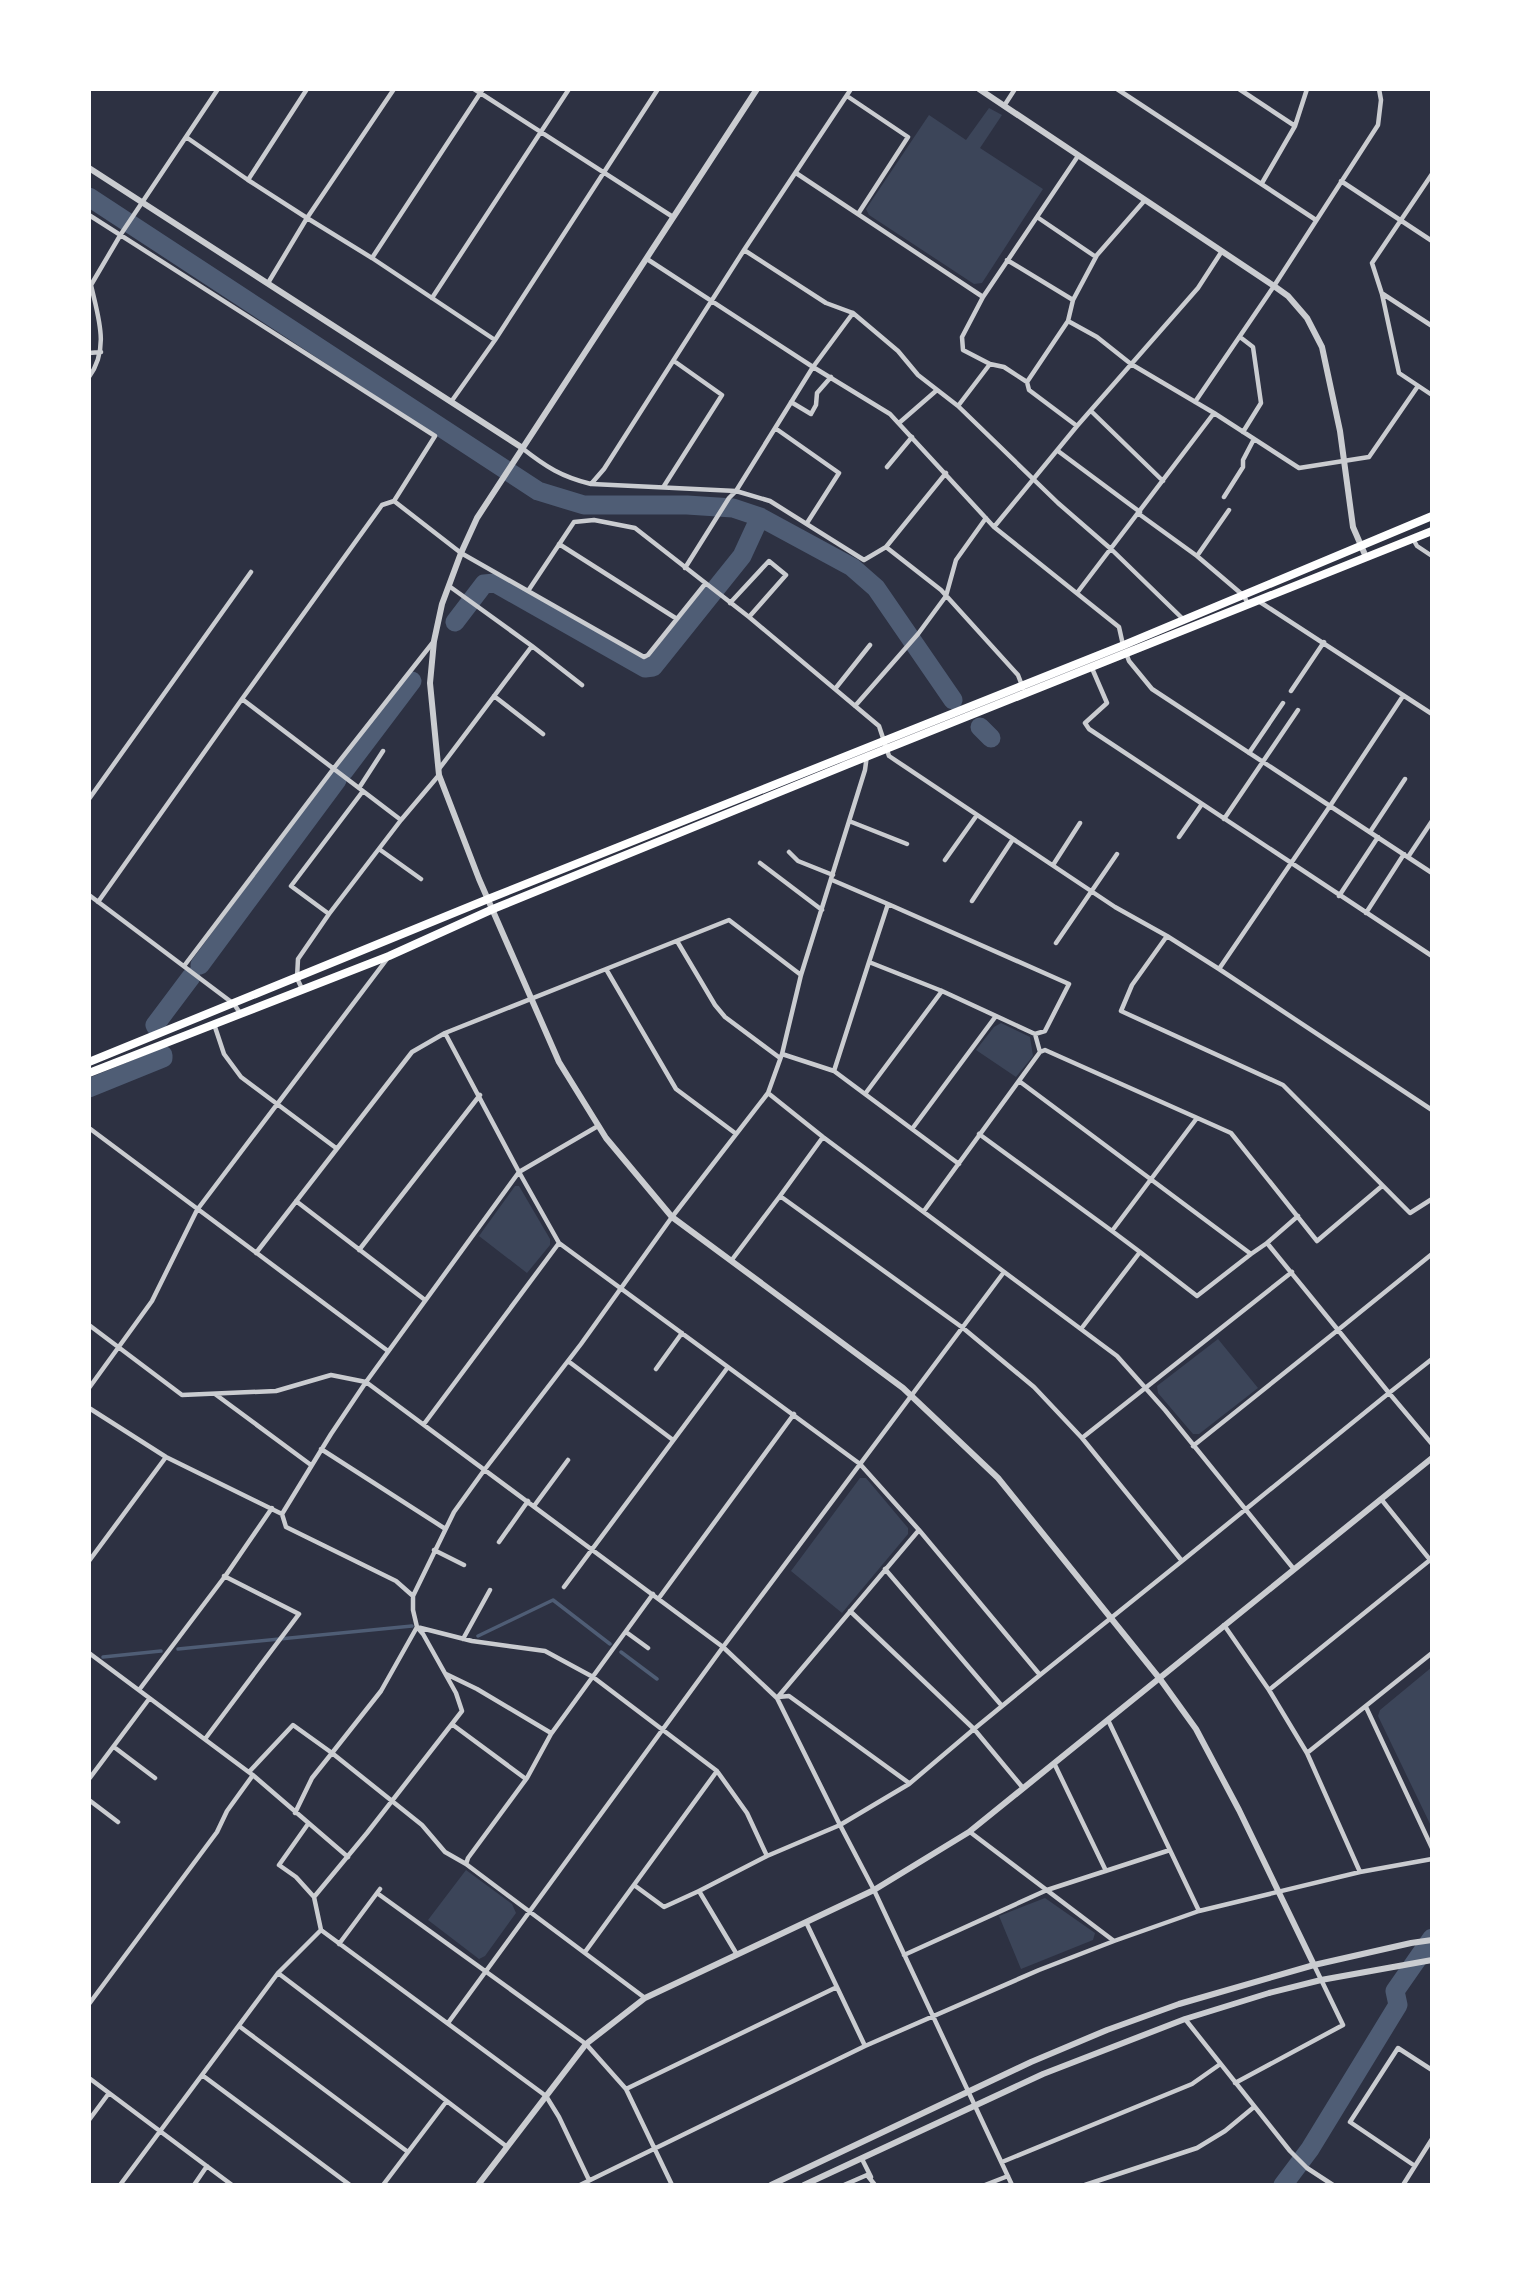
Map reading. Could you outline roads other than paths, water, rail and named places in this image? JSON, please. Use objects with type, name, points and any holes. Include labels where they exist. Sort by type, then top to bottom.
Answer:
[{"type":"main road","points":[[89,1062],[865,748],[884,745],[1025,695],[1090,664],[1185,625],[1244,596],[1432,516]]},
{"type":"main road","points":[[1185,625],[1259,601],[1432,531]]},
{"type":"main road","points":[[89,1073],[389,956],[493,909],[868,758],[884,745],[1022,685],[1090,664]]},
{"type":"street","points":[[89,377],[98,365],[102,335],[90,284],[218,89]]},
{"type":"street","points":[[248,180],[307,89]]},
{"type":"street","points":[[268,283],[307,218],[394,89]]},
{"type":"street","points":[[474,89],[674,218]]},
{"type":"street","points":[[432,298],[569,89]]},
{"type":"street","points":[[451,402],[495,340],[658,89]]},
{"type":"street","points":[[757,89],[477,518],[442,604],[434,641],[430,683],[438,772],[452,814],[530,998],[559,1062],[598,1126],[672,1217],[912,1396],[998,1478],[1160,1679],[1196,1729],[1239,1810],[1343,2025],[1235,2083]]},
{"type":"street","points":[[591,484],[604,469],[851,89]]},
{"type":"street","points":[[979,89],[1274,286],[1288,296],[1307,318],[1322,347],[1344,461],[1353,527],[1367,557]]},
{"type":"street","points":[[1004,106],[1015,89]]},
{"type":"street","points":[[1117,89],[1317,220]]},
{"type":"street","points":[[1239,89],[1295,126]]},
{"type":"street","points":[[1262,183],[1295,126],[1307,89]]},
{"type":"street","points":[[1195,402],[1378,125],[1381,100],[1379,89]]},
{"type":"street","points":[[372,258],[482,92]]},
{"type":"street","points":[[847,96],[908,136],[858,214]]},
{"type":"street","points":[[186,137],[495,340]]},
{"type":"street","points":[[1077,426],[1029,390],[1027,382],[1004,367],[990,364],[963,350],[962,337],[983,297],[1078,156]]},
{"type":"street","points":[[89,168],[522,447],[542,464],[567,479],[591,484],[736,491],[769,501],[864,561],[886,547],[946,473]]},
{"type":"street","points":[[796,173],[983,297]]},
{"type":"street","points":[[1432,174],[1372,263],[1382,294],[1399,373],[1432,395]]},
{"type":"street","points":[[1341,181],[1432,241]]},
{"type":"street","points":[[1027,382],[1068,321],[1073,300],[1096,257],[1145,200]]},
{"type":"street","points":[[89,215],[435,436],[394,501],[382,505],[98,902]]},
{"type":"street","points":[[1037,217],[1096,257]]},
{"type":"street","points":[[744,250],[826,303],[853,313],[898,351],[918,375],[958,406],[1034,481],[1111,549],[1185,625]]},
{"type":"street","points":[[995,527],[1077,426],[1198,288],[1222,251]]},
{"type":"street","points":[[647,259],[813,368],[890,414],[995,527],[1119,627],[1125,650],[1152,689],[1432,873]]},
{"type":"street","points":[[1007,260],[1073,300]]},
{"type":"street","points":[[1382,294],[1432,326]]},
{"type":"street","points":[[685,568],[813,368],[853,313]]},
{"type":"street","points":[[1068,321],[1097,337],[1131,364],[1299,468],[1369,457],[1418,386]]},
{"type":"street","points":[[1239,337],[1253,347],[1261,403],[1242,432]]},
{"type":"street","points":[[89,353],[101,352]]},
{"type":"street","points":[[663,487],[722,395],[674,361]]},
{"type":"street","points":[[958,406],[990,364]]},
{"type":"street","points":[[791,402],[811,414],[816,405],[817,393],[831,377]]},
{"type":"street","points":[[899,424],[937,390]]},
{"type":"street","points":[[1091,411],[1163,481]]},
{"type":"street","points":[[1077,593],[1214,413]]},
{"type":"street","points":[[775,428],[839,473],[807,523]]},
{"type":"street","points":[[887,467],[912,438]]},
{"type":"street","points":[[1224,497],[1243,467],[1242,460],[1254,439]]},
{"type":"street","points":[[1058,452],[1197,556],[1244,596],[1248,605]]},
{"type":"street","points":[[394,501],[461,553],[644,656],[648,655],[705,584]]},
{"type":"street","points":[[1197,556],[1229,510]]},
{"type":"street","points":[[855,706],[918,634],[946,596],[956,560],[986,518]]},
{"type":"street","points":[[528,591],[574,522],[594,520],[635,528],[749,617],[879,726],[889,757],[1093,892],[1219,969],[1432,1110]]},
{"type":"street","points":[[1413,539],[1417,546],[1432,556]]},
{"type":"street","points":[[559,544],[677,619]]},
{"type":"street","points":[[886,547],[946,596],[1018,675],[1025,695]]},
{"type":"street","points":[[730,603],[769,561],[786,575],[749,617]]},
{"type":"street","points":[[89,799],[251,572]]},
{"type":"street","points":[[449,586],[582,685]]},
{"type":"street","points":[[1259,601],[1432,714]]},
{"type":"street","points":[[184,966],[434,641]]},
{"type":"street","points":[[1291,691],[1324,642]]},
{"type":"street","points":[[835,689],[870,645]]},
{"type":"street","points":[[302,990],[297,978],[298,959],[329,914],[532,646]]},
{"type":"street","points":[[1090,664],[1107,703],[1085,723],[1089,729],[1432,956]]},
{"type":"street","points":[[494,696],[543,734]]},
{"type":"street","points":[[1219,969],[1403,696]]},
{"type":"street","points":[[242,699],[401,820]]},
{"type":"street","points":[[1250,752],[1283,703]]},
{"type":"street","points":[[1224,819],[1298,710]]},
{"type":"street","points":[[314,1897],[462,1711],[445,1673],[417,1627],[413,1610],[413,1596],[444,1528],[672,1217],[768,1093],[781,1056],[801,975],[868,758],[865,748]]},
{"type":"street","points":[[329,914],[291,886],[361,789],[383,751]]},
{"type":"street","points":[[1370,832],[1405,779]]},
{"type":"street","points":[[1179,837],[1202,804]]},
{"type":"street","points":[[944,860],[977,815]]},
{"type":"street","points":[[849,821],[907,844]]},
{"type":"street","points":[[1366,913],[1432,821]]},
{"type":"street","points":[[1053,865],[1080,823]]},
{"type":"street","points":[[1339,895],[1378,837]]},
{"type":"street","points":[[972,901],[1013,839]]},
{"type":"street","points":[[379,849],[421,878]]},
{"type":"street","points":[[789,852],[798,861],[888,904],[1069,984],[1045,1031],[1035,1034],[942,991],[869,962]]},
{"type":"street","points":[[1056,943],[1117,854]]},
{"type":"street","points":[[760,863],[822,910]]},
{"type":"street","points":[[89,895],[234,1004],[241,1013]]},
{"type":"street","points":[[834,1071],[888,904]]},
{"type":"street","points":[[256,1253],[412,1052],[445,1033],[729,920],[801,975]]},
{"type":"street","points":[[1167,936],[1132,985],[1121,1011],[1283,1085],[1410,1213],[1432,1199]]},
{"type":"street","points":[[677,941],[725,1017],[781,1056],[834,1071],[959,1164]]},
{"type":"street","points":[[89,1388],[152,1301],[197,1210],[389,956]]},
{"type":"street","points":[[606,969],[676,1089],[735,1133]]},
{"type":"street","points":[[865,1094],[942,991]]},
{"type":"street","points":[[912,1129],[996,1016]]},
{"type":"street","points":[[213,1023],[224,1054],[241,1077],[337,1148]]},
{"type":"street","points":[[445,1033],[559,1243],[860,1464],[1040,1675]]},
{"type":"street","points":[[1035,1034],[1040,1052]]},
{"type":"street","points":[[924,1211],[1040,1052],[1045,1050],[1231,1133],[1317,1241],[1382,1186]]},
{"type":"street","points":[[1019,1081],[1251,1254]]},
{"type":"street","points":[[768,1093],[823,1137],[1118,1356],[1293,1568]]},
{"type":"street","points":[[359,1250],[480,1095]]},
{"type":"street","points":[[1112,1231],[1197,1118]]},
{"type":"street","points":[[282,1514],[366,1382],[519,1171],[598,1126]]},
{"type":"street","points":[[89,1128],[388,1351]]},
{"type":"street","points":[[979,1134],[1197,1296],[1298,1216]]},
{"type":"street","points":[[730,1262],[823,1137]]},
{"type":"street","points":[[780,1196],[963,1328],[1034,1387],[1082,1438],[1182,1561]]},
{"type":"street","points":[[296,1201],[425,1300]]},
{"type":"street","points":[[424,1424],[559,1243]]},
{"type":"street","points":[[1267,1243],[1432,1444]]},
{"type":"street","points":[[1082,1329],[1140,1252]]},
{"type":"street","points":[[1193,1446],[1432,1254]]},
{"type":"street","points":[[448,2024],[661,1729],[1004,1272]]},
{"type":"street","points":[[1082,1438],[1292,1272]]},
{"type":"street","points":[[89,1325],[182,1395],[276,1391],[331,1375],[366,1382],[723,1647],[777,1698],[874,1889],[1012,2185]]},
{"type":"street","points":[[656,1369],[682,1334]]},
{"type":"street","points":[[634,1885],[664,1907],[767,1856],[840,1825],[909,1784],[1432,1359]]},
{"type":"street","points":[[568,1361],[673,1440]]},
{"type":"street","points":[[564,1587],[728,1367]]},
{"type":"street","points":[[214,1394],[311,1465]]},
{"type":"street","points":[[89,1408],[166,1457],[272,1508],[282,1514],[286,1527],[396,1581],[413,1596]]},
{"type":"street","points":[[659,1598],[794,1414]]},
{"type":"street","points":[[321,1449],[444,1528]]},
{"type":"street","points":[[89,1561],[166,1457]]},
{"type":"street","points":[[478,2185],[586,2043],[645,1998],[874,1889],[969,1832],[1432,1458]]},
{"type":"street","points":[[534,1506],[568,1460]]},
{"type":"street","points":[[1269,1690],[1431,1561],[1381,1499]]},
{"type":"street","points":[[499,1542],[528,1501]]},
{"type":"street","points":[[139,1690],[272,1508]]},
{"type":"street","points":[[777,1698],[919,1530]]},
{"type":"street","points":[[434,1550],[464,1565]]},
{"type":"street","points":[[886,1570],[1002,1706]]},
{"type":"street","points":[[205,1740],[299,1614],[224,1576]]},
{"type":"street","points":[[463,1639],[491,1590]]},
{"type":"street","points":[[466,1864],[526,1779],[551,1734],[653,1594]]},
{"type":"street","points":[[850,1611],[974,1729],[1023,1788]]},
{"type":"street","points":[[1224,1625],[1269,1690],[1307,1753],[1360,1872]]},
{"type":"street","points":[[417,1627],[463,1639],[545,1651],[593,1677],[717,1771],[747,1813],[767,1856]]},
{"type":"street","points":[[295,1813],[312,1778],[381,1691],[417,1627]]},
{"type":"street","points":[[626,1632],[648,1648]]},
{"type":"street","points":[[89,1653],[251,1774],[348,1857]]},
{"type":"street","points":[[1307,1753],[1432,1653]]},
{"type":"street","points":[[445,1673],[478,1689],[551,1734]]},
{"type":"street","points":[[777,1698],[789,1696],[909,1784]]},
{"type":"street","points":[[89,1779],[149,1699]]},
{"type":"street","points":[[1366,1707],[1432,1848]]},
{"type":"street","points":[[1108,1720],[1199,1911]]},
{"type":"street","points":[[90,2003],[217,1832],[251,1774],[293,1725],[422,1825],[445,1852],[466,1864],[645,1998]]},
{"type":"street","points":[[453,1725],[526,1779]]},
{"type":"street","points":[[114,1747],[155,1778]]},
{"type":"street","points":[[1054,1763],[1106,1871]]},
{"type":"street","points":[[89,1765],[96,1770]]},
{"type":"street","points":[[584,1952],[717,1771]]},
{"type":"street","points":[[89,1800],[118,1822]]},
{"type":"street","points":[[308,1824],[279,1865],[296,1877],[314,1897],[321,1930],[546,2095],[589,2180]]},
{"type":"street","points":[[969,1832],[1114,1941]]},
{"type":"street","points":[[904,1955],[1046,1890],[1170,1850]]},
{"type":"street","points":[[580,2185],[865,2046],[1114,1941],[1199,1911],[1360,1872],[1432,1859]]},
{"type":"street","points":[[340,1944],[378,1891],[586,2043],[626,2089],[672,2185]]},
{"type":"street","points":[[699,1891],[736,1953]]},
{"type":"street","points":[[806,1922],[865,2046]]},
{"type":"street","points":[[120,2185],[278,1973],[321,1930]]},
{"type":"street","points":[[771,2185],[968,2091],[1107,2029],[1179,2004],[1314,1965],[1432,1940]]},
{"type":"street","points":[[804,2185],[1055,2069],[1185,2019],[1321,1980],[1432,1960]]},
{"type":"street","points":[[278,1973],[506,2146]]},
{"type":"street","points":[[626,2089],[837,1987]]},
{"type":"street","points":[[1185,2019],[1219,2065],[1297,2159],[1331,2184]]},
{"type":"street","points":[[239,2026],[408,2152]]},
{"type":"street","points":[[1415,2166],[1350,2122],[1398,2048],[1432,2070]]},
{"type":"street","points":[[1002,2162],[1192,2084],[1219,2065]]},
{"type":"street","points":[[202,2075],[349,2185]]},
{"type":"street","points":[[89,2078],[232,2185]]},
{"type":"street","points":[[89,2119],[109,2093]]},
{"type":"street","points":[[383,2185],[446,2102]]},
{"type":"street","points":[[1084,2185],[1197,2148],[1225,2131],[1254,2106]]},
{"type":"street","points":[[1403,2185],[1432,2139]]},
{"type":"street","points":[[862,2159],[876,2185]]},
{"type":"street","points":[[194,2185],[207,2166]]},
{"type":"street","points":[[844,2185],[867,2175],[871,2178]]},
{"type":"street","points":[[985,2185],[1007,2176]]},
{"type":"waterway","points":[[89,197],[538,491],[584,505],[733,508],[760,517],[852,567],[876,588],[953,700]]},
{"type":"waterway","points":[[455,622],[484,584],[495,583],[645,668],[653,667],[742,556],[760,517]]},
{"type":"waterway","points":[[344,771],[412,681]]},
{"type":"waterway","points":[[980,727],[991,738]]},
{"type":"waterway","points":[[200,965],[337,780]]},
{"type":"waterway","points":[[156,1027],[191,977]]},
{"type":"waterway","points":[[89,1088],[163,1058],[163,1055]]},
{"type":"waterway","points":[[478,1636],[553,1600],[610,1644]]},
{"type":"waterway","points":[[178,1649],[412,1626]]},
{"type":"waterway","points":[[103,1657],[161,1651]]},
{"type":"waterway","points":[[621,1652],[657,1679]]},
{"type":"waterway","points":[[1283,2185],[1310,2149],[1398,2005],[1395,1991],[1432,1938]]}]
